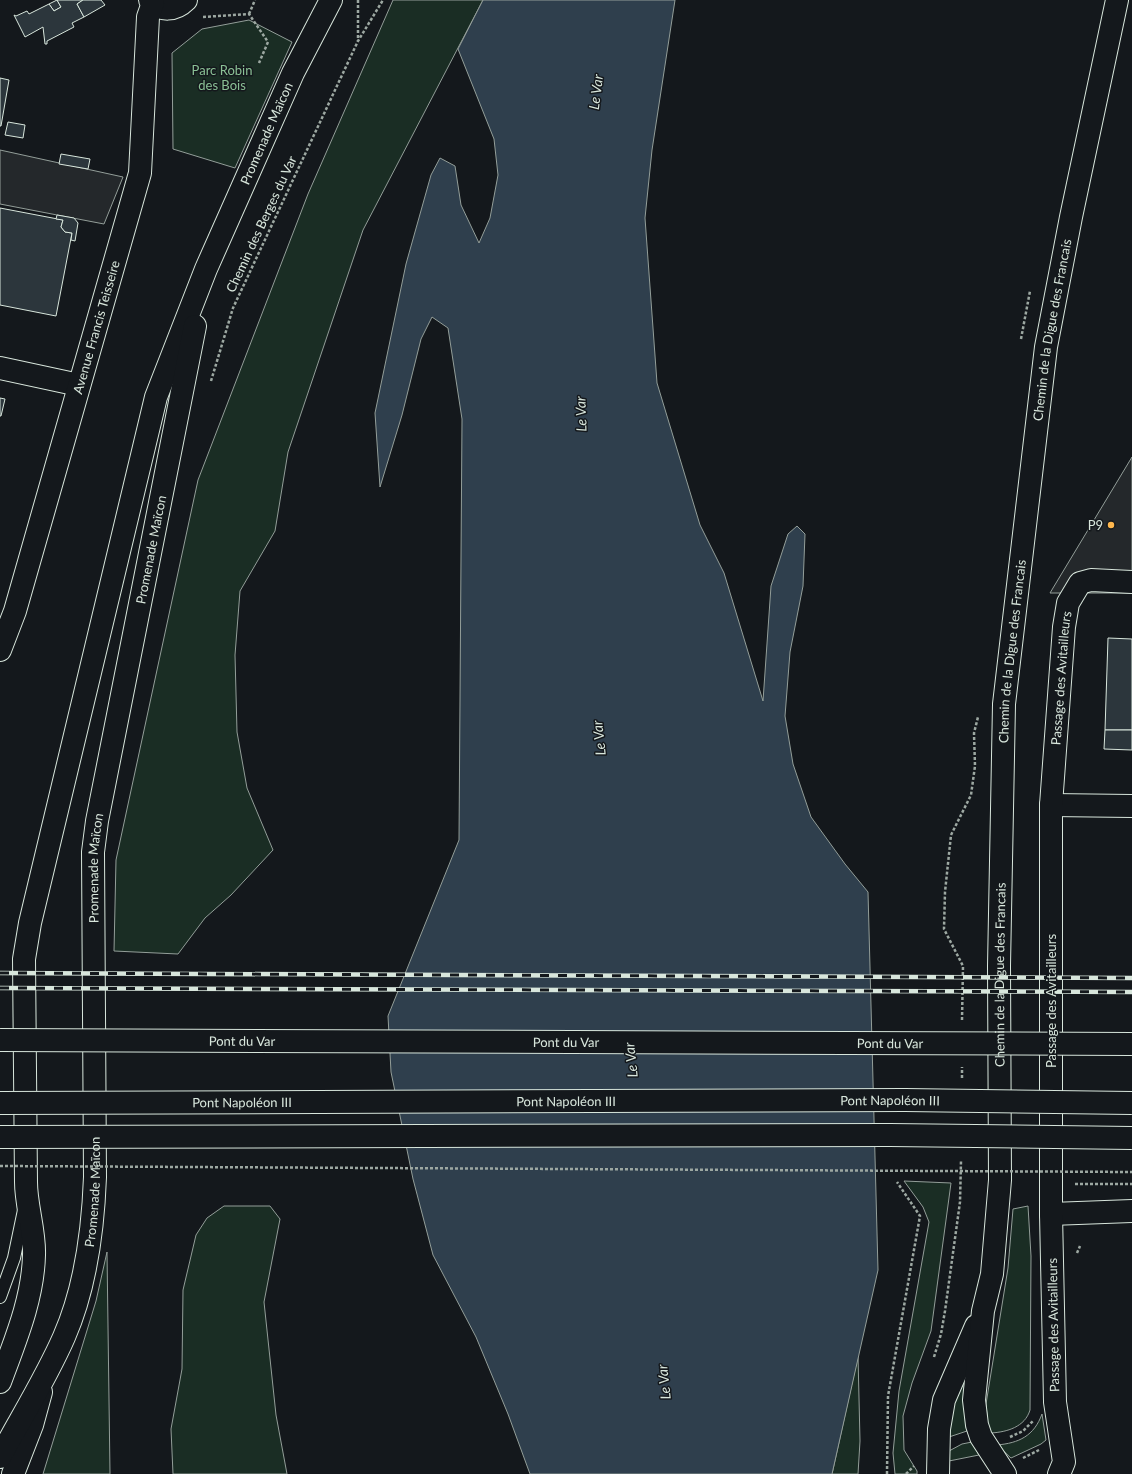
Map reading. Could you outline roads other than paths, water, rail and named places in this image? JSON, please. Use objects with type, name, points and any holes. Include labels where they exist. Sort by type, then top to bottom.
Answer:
[{"type":"main road","name":"Avenue Francis Teisseire","points":[[1,646],[15,611],[140,173],[148,18],[152,2],[167,9],[174,8],[186,0]]},
{"type":"main road","name":"Promenade Maïcon","points":[[0,1382],[28,1302],[33,1274],[34,1253],[26,1198],[24,959],[30,923],[156,397],[206,269],[293,73],[331,0]]},
{"type":"main road","name":"Chemin de la Digue des Francais","points":[[1012,1466],[982,1437],[977,1425],[974,1400],[983,1311],[992,1274],[1000,1180],[999,966],[1004,704],[1046,347],[1071,218],[1117,0]]},
{"type":"main road","name":"Promenade Maïcon","points":[[0,1458],[64,1336],[76,1303],[88,1252],[93,1215],[95,1177],[92,885],[97,821],[206,269]]},
{"type":"main road","points":[[0,368],[79,385]]},
{"type":"main road","name":"Passage des Avitailleurs","points":[[1059,1474],[1064,1462],[1055,1402],[1050,1204],[1051,805],[1064,627],[1068,603],[1080,583],[1091,580],[1132,582]]},
{"type":"main road","points":[[1051,805],[1132,806]]},
{"type":"main road","name":"Pont du Var","points":[[0,1040],[1132,1044]]},
{"type":"main road","name":"Pont Napoléon III","points":[[0,1102],[905,1100],[1132,1103]]},
{"type":"main road","points":[[0,1137],[890,1135],[1132,1138]]},
{"type":"main road","points":[[1050,1204],[1132,1211]]},
{"type":"main road","name":"Chemin de la Digue des Francais","points":[[938,1474],[939,1429],[944,1400],[983,1311]]},
{"type":"main road","points":[[13,1474],[32,1426],[47,1369]]},
{"type":"lane","points":[[0,1297],[14,1258],[26,1198]]},
{"type":"water","name":"Le Var","points":[[483,0],[675,0],[652,150],[645,218],[657,383],[700,525],[724,573],[763,701],[771,586],[788,534],[797,526],[805,534],[803,586],[790,652],[785,716],[793,764],[811,817],[845,864],[868,892],[878,1270],[832,1474],[530,1474],[508,1414],[476,1337],[433,1255],[413,1179],[391,1072],[388,1016],[459,840],[462,419],[448,328],[432,317],[421,339],[402,415],[380,487],[375,413],[406,264],[431,175],[440,158],[455,166],[461,205],[479,243],[490,218],[498,175],[494,139],[458,49]]},
{"type":"railway","points":[[0,973],[1132,978]]},
{"type":"railway","points":[[0,988],[1132,992]]},
{"type":"place","name":"P9","points":[[1111,525]]},
{"type":"park label","name":"Parc Robin des Bois","points":[[222,78]]}]
